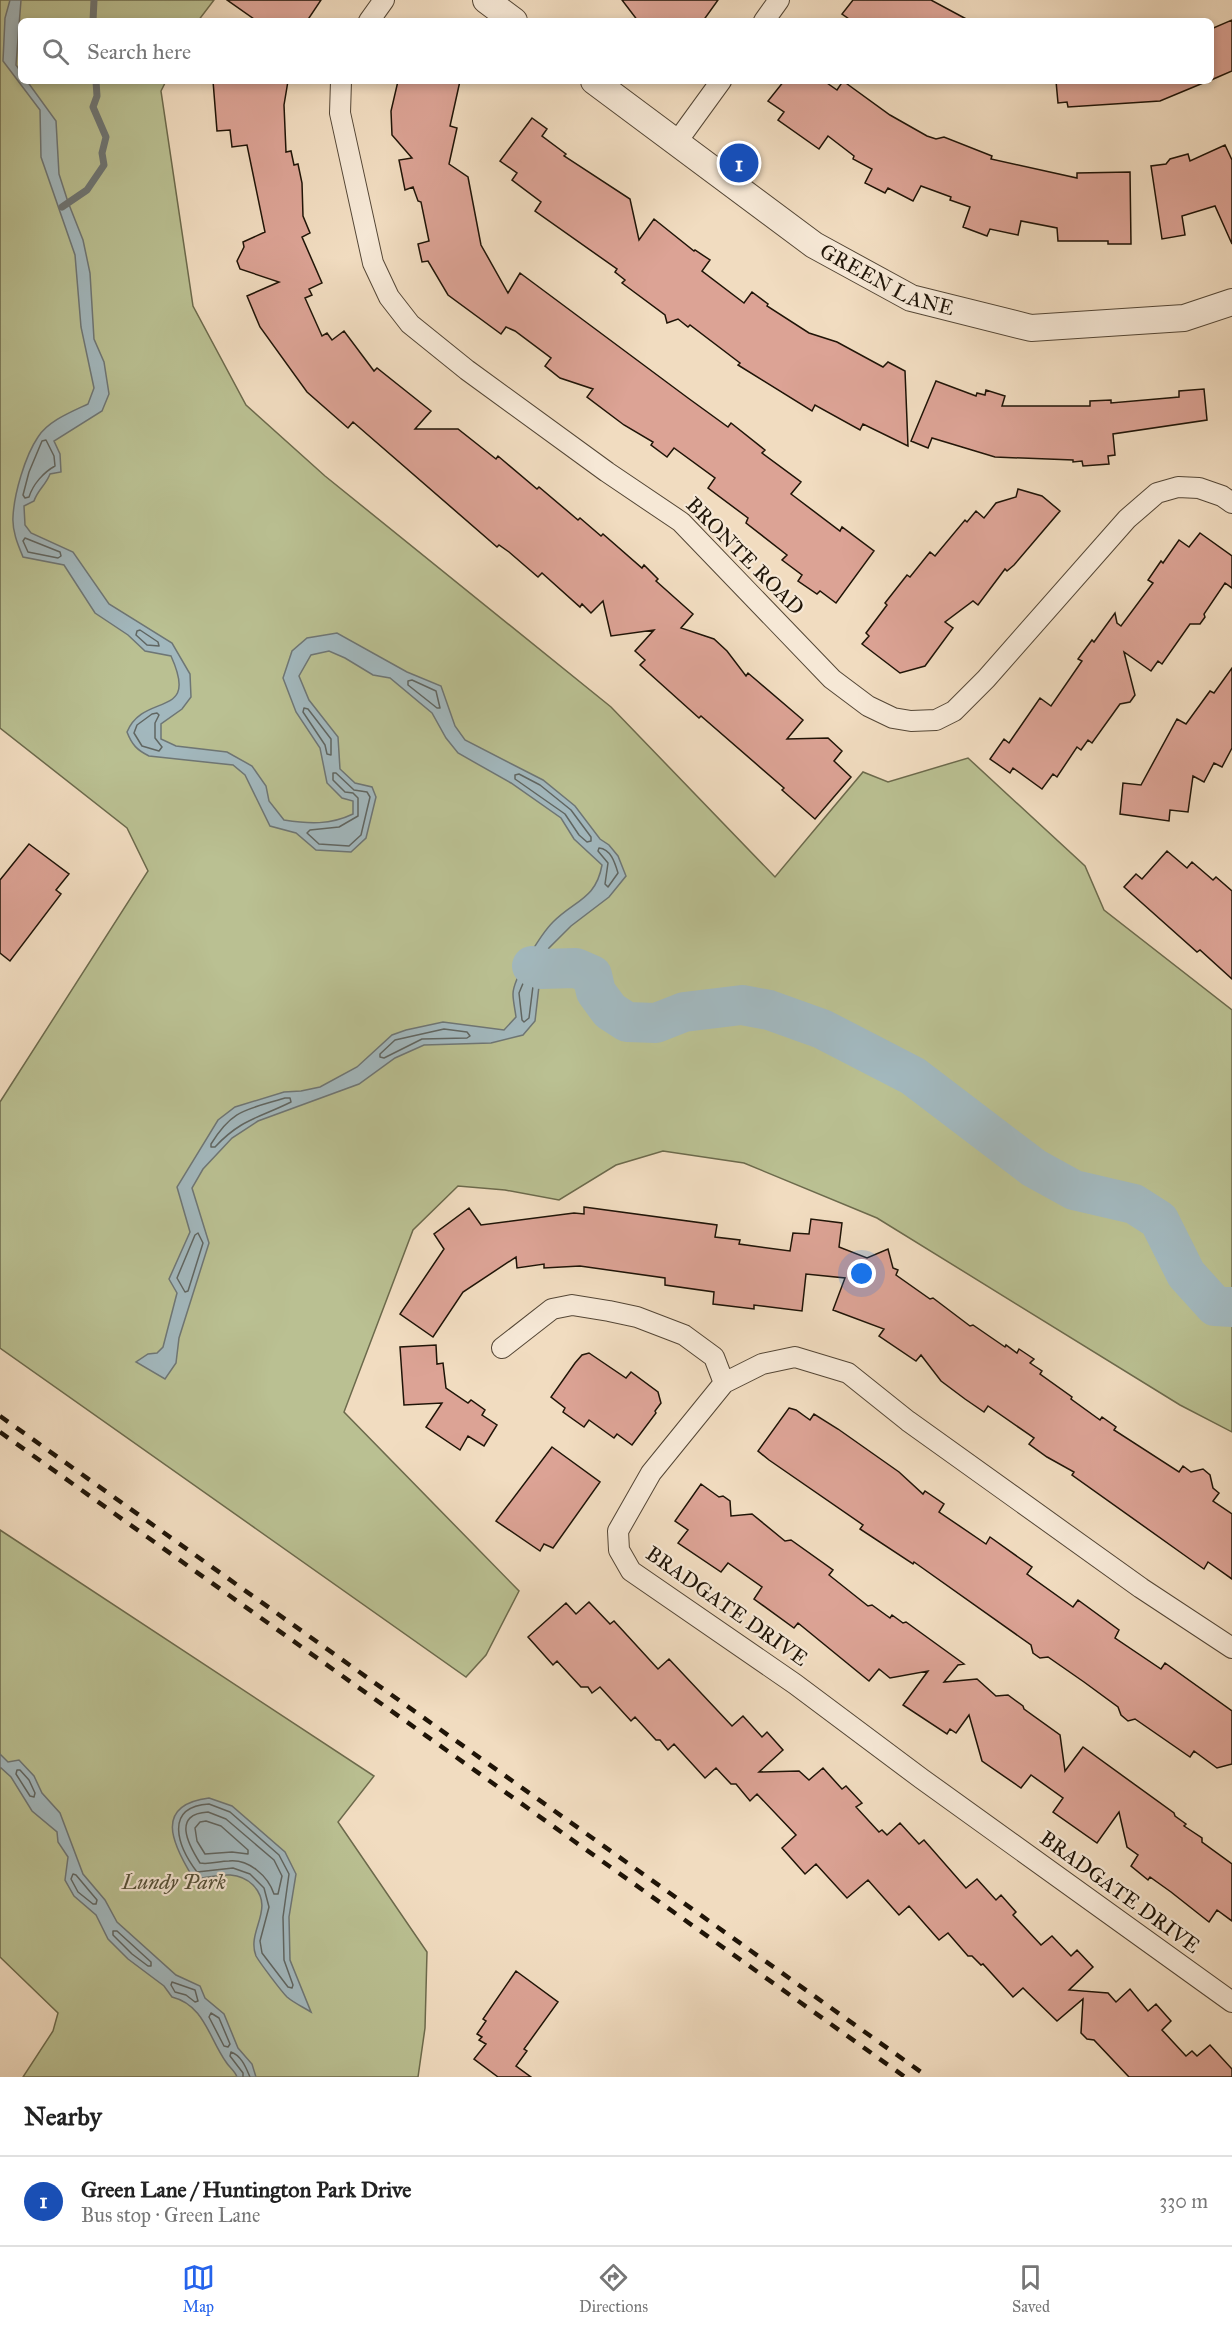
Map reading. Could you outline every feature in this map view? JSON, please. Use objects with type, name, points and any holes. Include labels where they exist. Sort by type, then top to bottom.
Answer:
[{"type":"street","points":[[371,18],[384,0]]},
{"type":"street","points":[[486,0],[510,18]]},
{"type":"street","points":[[766,18],[778,0]]},
{"type":"street","name":"BRONTE ROAD","points":[[341,84],[340,113],[373,263],[390,297],[410,324],[560,438],[681,522],[832,679],[868,706],[893,718],[911,721],[936,720],[954,711],[986,680],[1127,519],[1157,493],[1178,486],[1199,488],[1222,496],[1232,503]]},
{"type":"street","name":"GREEN LANE","points":[[598,84],[814,245],[911,298],[1031,328],[1184,318],[1232,302]]},
{"type":"street","points":[[676,143],[719,84]]},
{"type":"street","points":[[502,1348],[552,1310],[572,1305],[600,1309],[637,1317],[684,1335],[714,1357],[724,1383]]},
{"type":"street","name":"BRADGATE DRIVE","points":[[1229,1995],[922,1779],[795,1684],[631,1571],[620,1550],[618,1531],[651,1473],[724,1383],[762,1364],[795,1357],[848,1373],[908,1420],[1141,1588],[1232,1648]]},
{"type":"green space","points":[[0,0],[214,0],[200,18],[18,18],[18,84],[164,84],[161,91],[193,306],[246,405],[325,476],[611,707],[775,877],[863,772],[888,782],[968,758],[1085,866],[1104,910],[1232,1010],[1232,1432],[1180,1405],[877,1218],[744,1163],[663,1151],[616,1165],[559,1200],[505,1190],[458,1186],[413,1230],[344,1412],[519,1591],[486,1655],[466,1677],[0,1348],[0,1102],[148,871],[127,828],[0,728]]},
{"type":"green space","name":"Lundy Park","points":[[0,1530],[374,1776],[338,1822],[427,1952],[425,2028],[418,2077],[23,2077],[53,2031],[58,2013],[0,1957]]},
{"type":"water","points":[[10,0],[21,0],[16,65],[18,81],[3,61],[5,18]]},
{"type":"water","points":[[20,84],[29,84],[56,121],[59,174],[83,240],[90,273],[94,339],[104,362],[109,394],[102,411],[54,441],[60,454],[61,472],[50,474],[34,501],[24,506],[25,525],[31,533],[73,552],[109,604],[172,643],[190,674],[191,697],[182,709],[161,724],[161,739],[176,746],[227,752],[252,766],[266,786],[269,801],[284,820],[319,823],[353,814],[353,801],[342,798],[327,783],[320,748],[296,712],[283,678],[292,651],[307,638],[337,633],[407,672],[441,686],[455,726],[465,740],[543,780],[575,806],[600,839],[609,845],[618,856],[626,876],[609,897],[571,926],[549,948],[541,969],[535,1021],[523,1035],[491,1043],[424,1045],[395,1058],[359,1084],[258,1121],[232,1138],[203,1169],[192,1188],[209,1243],[179,1338],[176,1363],[165,1379],[136,1362],[148,1354],[157,1353],[163,1347],[177,1293],[169,1279],[190,1232],[177,1187],[218,1120],[235,1107],[284,1092],[320,1087],[357,1067],[392,1035],[406,1030],[443,1022],[504,1030],[516,1017],[514,987],[529,956],[553,922],[590,892],[602,865],[574,839],[561,818],[511,783],[458,753],[446,738],[432,713],[390,678],[373,675],[329,651],[311,655],[299,676],[309,700],[338,737],[340,769],[355,783],[372,787],[376,797],[366,838],[351,852],[316,850],[296,833],[270,826],[245,775],[233,765],[149,756],[133,744],[127,732],[135,720],[145,712],[166,703],[179,689],[178,676],[171,656],[145,651],[128,635],[95,613],[64,565],[23,557],[13,527],[18,487],[33,445],[42,431],[54,422],[88,404],[94,388],[81,327],[75,255],[41,157],[40,110]]},
{"type":"water","points":[[0,1754],[8,1762],[19,1760],[34,1776],[42,1793],[60,1813],[83,1874],[105,1900],[117,1922],[176,1975],[200,1986],[205,1998],[224,2014],[238,2048],[252,2064],[256,2077],[237,2077],[192,2007],[172,1997],[164,1986],[128,1959],[108,1939],[96,1915],[74,1896],[65,1880],[68,1857],[58,1842],[57,1832],[32,1811],[11,1777],[0,1767]]},
{"type":"water","points":[[209,1798],[232,1806],[285,1852],[296,1874],[289,1917],[290,1960],[311,2012],[287,1997],[256,1956],[255,1938],[262,1903],[253,1885],[233,1875],[196,1879],[178,1851],[172,1827],[174,1817],[180,1808]]},
{"type":"building","points":[[227,0],[321,0],[309,18],[253,18]]},
{"type":"building","points":[[622,0],[718,0],[705,18],[636,18]]},
{"type":"building","points":[[853,0],[931,0],[964,18],[848,18],[842,14]]},
{"type":"building","points":[[1232,20],[1232,71],[1214,79],[1214,28]]},
{"type":"building","points":[[213,84],[288,84],[284,105],[286,152],[291,151],[294,165],[298,164],[302,183],[303,216],[310,233],[302,237],[322,283],[309,289],[312,295],[305,298],[322,336],[327,333],[332,340],[344,331],[374,371],[377,368],[431,411],[415,429],[458,429],[496,459],[498,456],[537,489],[539,487],[578,520],[580,518],[601,536],[603,534],[642,568],[644,565],[658,579],[656,581],[693,614],[681,628],[714,639],[727,651],[746,676],[748,673],[803,720],[787,739],[828,738],[842,751],[834,761],[851,777],[815,819],[782,790],[784,788],[701,716],[699,718],[640,665],[645,660],[635,651],[654,630],[611,636],[603,601],[591,613],[582,604],[580,607],[542,573],[538,577],[509,552],[499,545],[497,547],[353,422],[348,428],[307,392],[260,327],[247,296],[279,282],[240,269],[237,261],[244,247],[243,242],[265,232],[247,145],[232,147],[230,130],[217,131]]},
{"type":"building","points":[[397,84],[459,84],[450,126],[457,128],[449,164],[468,177],[481,245],[508,293],[520,273],[728,427],[731,423],[765,450],[762,453],[801,482],[791,494],[840,531],[842,527],[874,551],[836,603],[820,591],[817,594],[798,581],[802,575],[782,560],[787,555],[746,523],[748,518],[708,488],[715,478],[674,448],[667,457],[651,445],[653,442],[624,425],[587,397],[593,389],[560,378],[545,366],[551,358],[515,331],[506,327],[501,334],[448,295],[428,261],[422,262],[418,244],[429,241],[421,202],[418,201],[413,187],[405,190],[399,160],[412,158],[392,135],[391,111]]},
{"type":"building","points":[[782,84],[828,84],[837,90],[841,84],[847,84],[890,115],[927,136],[936,139],[944,137],[992,156],[991,159],[1077,178],[1077,173],[1130,172],[1131,244],[1108,244],[1108,241],[1058,241],[1057,228],[1021,221],[1018,235],[990,229],[987,236],[963,227],[970,207],[921,186],[913,201],[888,188],[885,193],[865,183],[872,169],[853,159],[854,156],[828,136],[819,149],[778,120],[784,112],[768,101]]},
{"type":"building","points":[[1056,84],[1201,84],[1160,101],[1068,107],[1067,102],[1058,103]]},
{"type":"building","points":[[532,118],[547,129],[542,136],[566,154],[564,156],[630,199],[639,240],[654,219],[694,251],[710,260],[702,271],[744,303],[752,292],[768,304],[767,306],[809,333],[837,342],[883,367],[888,362],[905,371],[908,446],[863,424],[860,430],[815,405],[812,411],[738,365],[740,363],[690,325],[688,327],[678,319],[667,323],[665,315],[622,283],[625,280],[615,272],[617,269],[535,211],[541,202],[512,180],[517,173],[500,161]]},
{"type":"building","points":[[1225,145],[1232,160],[1232,244],[1215,206],[1182,216],[1185,235],[1162,239],[1151,166],[1166,164],[1170,159],[1188,154],[1190,161]]},
{"type":"building","points":[[936,381],[976,396],[977,393],[985,395],[986,390],[1005,396],[1002,406],[1090,406],[1090,401],[1111,400],[1111,403],[1179,397],[1179,391],[1204,389],[1207,420],[1113,434],[1115,455],[1108,456],[1109,464],[1083,466],[1082,461],[1073,462],[1073,460],[995,457],[932,438],[928,448],[911,441]]},
{"type":"building","points":[[1018,489],[1042,496],[1060,511],[1014,565],[1007,571],[1005,569],[978,605],[973,601],[945,622],[953,628],[925,666],[900,673],[862,644],[869,636],[866,633],[887,605],[885,603],[907,575],[910,577],[930,552],[935,556],[965,520],[967,522],[976,511],[984,518],[996,503],[1016,497]]},
{"type":"building","points":[[1200,533],[1232,556],[1232,588],[1225,583],[1200,624],[1190,624],[1162,664],[1158,661],[1151,671],[1124,652],[1135,695],[1130,702],[1120,704],[1092,743],[1088,740],[1081,750],[1077,747],[1057,777],[1053,774],[1042,789],[1013,768],[1010,773],[990,759],[1004,739],[1009,743],[1040,698],[1051,706],[1082,661],[1078,659],[1092,640],[1094,642],[1115,613],[1117,623],[1121,626],[1153,583],[1148,580],[1179,540],[1189,547]]},
{"type":"building","points":[[1232,668],[1232,748],[1222,767],[1214,763],[1204,782],[1193,776],[1188,812],[1170,810],[1169,821],[1120,814],[1123,783],[1141,785],[1177,719],[1186,724],[1210,691],[1214,693]]},
{"type":"building","points":[[29,844],[69,874],[56,890],[61,894],[10,961],[0,953],[0,880]]},
{"type":"building","points":[[1167,851],[1187,868],[1192,862],[1213,880],[1216,877],[1232,891],[1232,979],[1200,950],[1197,952],[1124,887],[1136,874],[1142,879]]},
{"type":"building","points":[[584,1207],[717,1225],[715,1237],[740,1240],[739,1244],[790,1251],[793,1233],[809,1234],[811,1219],[842,1223],[839,1247],[867,1258],[888,1249],[893,1268],[898,1270],[896,1275],[930,1299],[933,1298],[970,1326],[973,1325],[1005,1347],[1006,1345],[1017,1353],[1019,1349],[1034,1359],[1030,1363],[1042,1371],[1040,1374],[1100,1420],[1102,1417],[1116,1427],[1114,1430],[1179,1472],[1183,1466],[1191,1472],[1203,1469],[1210,1475],[1213,1488],[1219,1493],[1213,1501],[1232,1514],[1232,1579],[1208,1562],[1204,1569],[1072,1475],[1074,1472],[1029,1444],[1034,1438],[988,1406],[984,1412],[965,1399],[941,1381],[921,1355],[916,1361],[879,1336],[884,1329],[833,1310],[845,1278],[806,1274],[802,1311],[754,1305],[754,1309],[713,1304],[714,1292],[665,1285],[665,1278],[580,1266],[544,1268],[544,1264],[517,1268],[516,1257],[463,1292],[433,1337],[400,1314],[444,1249],[434,1234],[469,1208],[481,1225],[574,1213],[584,1214]]},
{"type":"building","points":[[436,1345],[437,1364],[443,1363],[446,1388],[468,1403],[471,1400],[485,1410],[482,1415],[497,1425],[484,1446],[468,1436],[460,1450],[426,1427],[442,1403],[404,1405],[400,1347]]},
{"type":"building","points":[[589,1353],[626,1378],[631,1372],[658,1392],[661,1403],[632,1445],[617,1434],[614,1438],[589,1420],[584,1427],[563,1412],[565,1408],[551,1397],[575,1363],[582,1355]]},
{"type":"building","points":[[789,1408],[810,1420],[814,1414],[838,1429],[899,1472],[923,1494],[925,1491],[944,1504],[939,1512],[986,1544],[990,1537],[1032,1567],[1027,1574],[1073,1607],[1078,1600],[1119,1630],[1115,1638],[1161,1669],[1165,1663],[1232,1711],[1232,1764],[1217,1768],[1194,1751],[1190,1757],[1135,1719],[1128,1721],[1121,1715],[1118,1707],[1084,1682],[1048,1657],[1040,1658],[1033,1653],[1031,1645],[914,1562],[913,1564],[860,1529],[863,1525],[769,1460],[758,1451]]},
{"type":"building","points":[[552,1447],[600,1482],[553,1548],[544,1544],[540,1551],[496,1521]]},
{"type":"building","points":[[701,1484],[719,1497],[723,1496],[730,1501],[731,1516],[752,1514],[785,1541],[791,1540],[833,1570],[829,1575],[868,1606],[872,1605],[890,1618],[892,1615],[903,1623],[906,1622],[964,1664],[958,1665],[944,1682],[977,1679],[996,1696],[1008,1695],[1060,1735],[1065,1771],[1083,1747],[1174,1813],[1186,1824],[1184,1826],[1202,1838],[1202,1842],[1232,1864],[1232,1921],[1217,1910],[1209,1922],[1171,1892],[1150,1877],[1148,1880],[1131,1866],[1138,1855],[1127,1847],[1119,1812],[1097,1843],[1053,1812],[1063,1798],[1031,1775],[1021,1788],[982,1761],[969,1715],[956,1733],[950,1729],[947,1734],[903,1705],[928,1671],[890,1678],[879,1669],[869,1681],[798,1623],[794,1628],[754,1599],[762,1587],[728,1563],[721,1572],[678,1543],[688,1530],[675,1521]]},
{"type":"building","points":[[589,1602],[610,1624],[614,1621],[658,1669],[669,1659],[732,1726],[743,1716],[762,1737],[767,1732],[783,1750],[759,1772],[799,1771],[809,1780],[823,1768],[842,1789],[846,1786],[862,1803],[856,1807],[879,1832],[882,1830],[887,1835],[900,1823],[919,1844],[924,1840],[966,1888],[977,1879],[996,1900],[1001,1895],[1016,1912],[1013,1915],[1041,1945],[1052,1936],[1071,1956],[1077,1950],[1093,1967],[1069,1990],[1108,1993],[1116,2002],[1130,1989],[1148,2011],[1156,2004],[1171,2021],[1162,2030],[1186,2056],[1192,2051],[1197,2056],[1210,2045],[1232,2069],[1232,2077],[1129,2077],[1094,2040],[1087,2039],[1081,2033],[1083,1999],[1057,2021],[1023,1988],[1013,1997],[983,1964],[981,1965],[972,1956],[968,1956],[948,1933],[939,1940],[909,1906],[899,1915],[868,1880],[847,1898],[816,1864],[805,1874],[782,1848],[796,1835],[757,1794],[750,1801],[736,1784],[731,1784],[716,1768],[705,1778],[674,1744],[668,1750],[635,1717],[631,1721],[600,1687],[592,1693],[588,1687],[581,1687],[557,1661],[553,1665],[528,1637],[566,1603],[576,1614]]},
{"type":"building","points":[[516,1971],[558,2002],[524,2049],[527,2051],[516,2066],[531,2077],[498,2077],[474,2059],[486,2044],[479,2040],[482,2037],[477,2034],[486,2021],[483,2019]]},
{"type":"waterway","points":[[93,18],[94,0]]},
{"type":"waterway","points":[[62,207],[87,190],[104,165],[102,153],[106,137],[93,107],[97,96],[96,84]]},
{"type":"waterway","points":[[532,966],[541,969],[576,968],[592,975],[596,992],[610,1011],[627,1022],[656,1023],[684,1012],[742,1005],[769,1010],[822,1029],[913,1076],[1034,1168],[1074,1190],[1134,1204],[1159,1220],[1186,1274],[1215,1306],[1232,1307]]},
{"type":"railway","points":[[0,1416],[928,2077]]},
{"type":"railway","points":[[0,1432],[905,2077]]},
{"type":"place","name":"Green Lane / Huntington Park Drive","points":[[739,163]]}]
